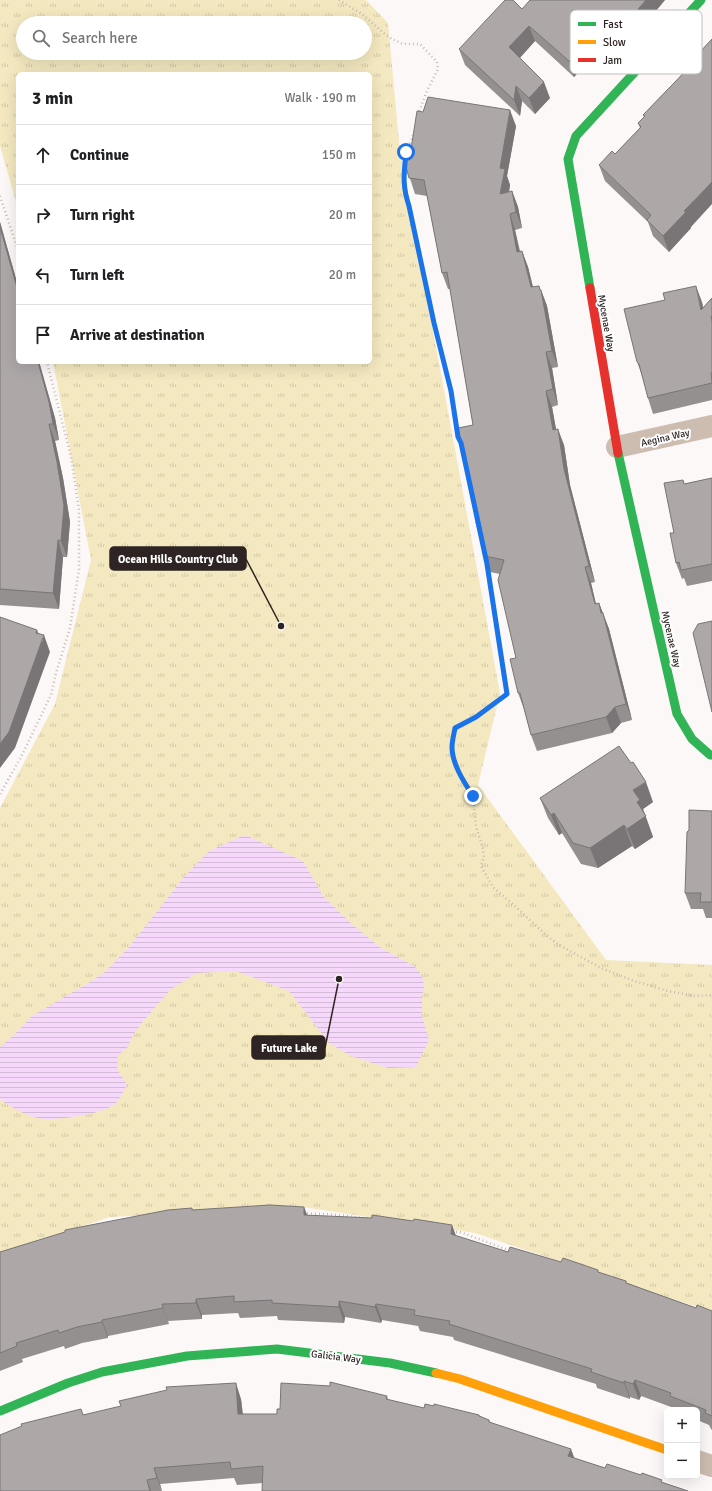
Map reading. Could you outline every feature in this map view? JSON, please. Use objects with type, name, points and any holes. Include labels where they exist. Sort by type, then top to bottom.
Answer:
[{"type":"street","name":"Mycenae Way","points":[[692,10],[701,0]]},
{"type":"street","name":"Mycenae Way","points":[[633,74],[576,136],[568,160],[618,447],[677,714],[692,739],[710,755],[712,755]]},
{"type":"street","name":"Aegina Way","points":[[618,447],[712,426]]},
{"type":"street","name":"Galicia Way","points":[[0,1410],[68,1383],[102,1372],[187,1356],[277,1349],[390,1363],[460,1379],[664,1449]]},
{"type":"street","points":[[700,1462],[712,1466]]},
{"type":"path","points":[[339,0],[364,16]]},
{"type":"path","points":[[372,23],[386,35],[402,44],[420,44],[438,62],[438,69],[427,91],[417,118]]},
{"type":"path","points":[[406,152],[414,130]]},
{"type":"path","points":[[406,159],[403,178],[404,191],[409,206],[434,323],[451,391],[458,437],[461,443],[479,530]]},
{"type":"path","points":[[0,196],[16,244]]},
{"type":"path","points":[[0,794],[21,756],[51,695],[70,628],[79,569],[80,510],[71,457],[48,364]]},
{"type":"path","points":[[483,550],[497,623],[507,694],[476,717],[455,728],[452,747],[459,772],[473,796],[476,826],[484,857],[481,866],[492,887],[547,936],[601,968],[634,981],[668,991],[695,996],[712,995]]},
{"type":"path","points":[[300,1213],[341,1214],[362,1218],[381,1219]]},
{"type":"path","points":[[135,1218],[138,1216],[154,1214]]},
{"type":"path","points":[[445,1230],[460,1232],[516,1253]]},
{"type":"green space","points":[[0,0],[366,0],[388,23],[400,152],[500,693],[478,785],[606,960],[712,965],[712,1312],[475,1233],[303,1207],[110,1217],[0,1254],[0,808],[55,704],[91,560],[53,364],[372,364],[372,72],[16,72],[16,202],[0,146]]},
{"type":"shaded area","points":[[245,835],[303,861],[323,896],[354,926],[381,948],[414,966],[422,975],[424,986],[422,1016],[429,1040],[416,1067],[388,1068],[351,1056],[329,1043],[289,991],[236,971],[197,973],[170,990],[141,1024],[133,1035],[127,1048],[118,1055],[117,1069],[127,1085],[120,1098],[114,1105],[100,1111],[80,1116],[45,1119],[33,1117],[21,1112],[0,1099],[0,1047],[32,1016],[105,972],[129,947],[183,878],[209,851]]},
{"type":"building","points":[[505,0],[513,0],[522,9],[530,0],[646,0],[637,10],[570,10],[569,61],[529,26],[509,47],[544,82],[529,98],[516,86],[514,100],[459,49]]},
{"type":"building","points":[[712,39],[712,182],[684,211],[686,212],[663,236],[647,220],[651,215],[599,165],[612,151],[615,154],[641,127],[638,123],[645,116],[643,115],[683,74],[702,74],[702,50]]},
{"type":"building","points":[[428,97],[510,110],[500,168],[505,169],[500,194],[512,191],[516,212],[510,214],[517,252],[522,251],[531,287],[539,286],[541,290],[552,351],[546,352],[553,389],[546,391],[553,430],[558,429],[564,469],[589,566],[585,567],[595,604],[599,603],[601,613],[603,613],[626,704],[615,707],[606,717],[531,735],[520,693],[518,693],[510,659],[516,658],[498,580],[504,560],[485,556],[476,522],[478,522],[458,428],[473,425],[447,272],[442,273],[424,180],[409,178],[405,163],[407,149],[411,149],[417,111],[423,112]]},
{"type":"building","points":[[0,227],[16,284],[16,364],[39,364],[49,402],[53,424],[49,424],[64,506],[61,541],[58,540],[53,593],[0,589]]},
{"type":"building","points":[[696,286],[701,310],[712,298],[712,383],[648,398],[639,364],[637,362],[624,309],[665,300],[663,293]]},
{"type":"building","points":[[712,478],[712,564],[681,570],[679,562],[676,563],[670,533],[674,533],[664,483],[683,480],[684,484]]},
{"type":"building","points":[[0,617],[37,630],[36,633],[44,635],[9,732],[0,744]]},
{"type":"building","points":[[712,621],[712,712],[693,633],[698,624]]},
{"type":"building","points":[[619,746],[631,763],[633,762],[646,782],[633,790],[640,800],[637,802],[646,816],[627,829],[624,825],[590,848],[573,843],[554,813],[551,815],[540,798]]},
{"type":"building","points":[[689,810],[712,811],[712,902],[700,902],[701,893],[685,893]]},
{"type":"building","points":[[270,1205],[304,1207],[304,1215],[372,1218],[372,1215],[413,1221],[414,1219],[452,1225],[451,1234],[508,1252],[510,1247],[561,1262],[563,1258],[626,1281],[626,1283],[696,1308],[697,1305],[712,1311],[712,1416],[705,1413],[706,1410],[700,1407],[670,1396],[671,1393],[635,1380],[633,1384],[624,1381],[624,1383],[591,1372],[592,1369],[449,1324],[450,1321],[414,1315],[415,1310],[376,1304],[375,1307],[339,1301],[339,1307],[272,1303],[272,1300],[234,1302],[234,1296],[196,1299],[196,1303],[162,1304],[163,1308],[102,1320],[102,1322],[77,1327],[59,1333],[58,1330],[16,1343],[17,1346],[0,1353],[0,1252],[65,1232],[65,1230],[168,1210],[192,1208],[192,1210]]},
{"type":"building","points":[[330,1382],[387,1396],[386,1399],[424,1408],[425,1404],[434,1406],[434,1404],[479,1415],[489,1420],[489,1422],[571,1449],[568,1456],[605,1468],[607,1464],[641,1475],[642,1473],[662,1480],[661,1482],[688,1491],[262,1491],[263,1466],[231,1469],[230,1462],[154,1468],[157,1478],[147,1480],[150,1491],[0,1491],[0,1435],[22,1426],[21,1424],[81,1409],[83,1415],[121,1406],[119,1401],[167,1390],[166,1387],[236,1383],[238,1414],[277,1414],[277,1409],[280,1409],[281,1383],[330,1386]]},
{"type":"traffic: fast","points":[[692,10],[701,0]]},
{"type":"traffic: fast","points":[[590,288],[568,159],[576,136],[633,74]]},
{"type":"traffic: fast","points":[[618,453],[677,714],[692,739],[710,755],[712,755]]},
{"type":"traffic: fast","points":[[0,1411],[68,1383],[102,1372],[187,1356],[277,1349],[390,1363],[436,1373]]},
{"type":"traffic: slow","points":[[436,1373],[460,1379],[664,1449]]},
{"type":"traffic: jam","points":[[590,288],[618,453]]},
{"type":"place","name":"Ocean Hills Country Club","points":[[281,626]]},
{"type":"place","name":"Future Lake","points":[[339,979]]},
{"type":"route","points":[[406,152],[403,178],[404,191],[409,206],[434,323],[451,391],[458,437],[461,443],[487,564],[507,694],[476,717],[455,728],[452,747],[455,762],[462,778],[473,796]]}]
